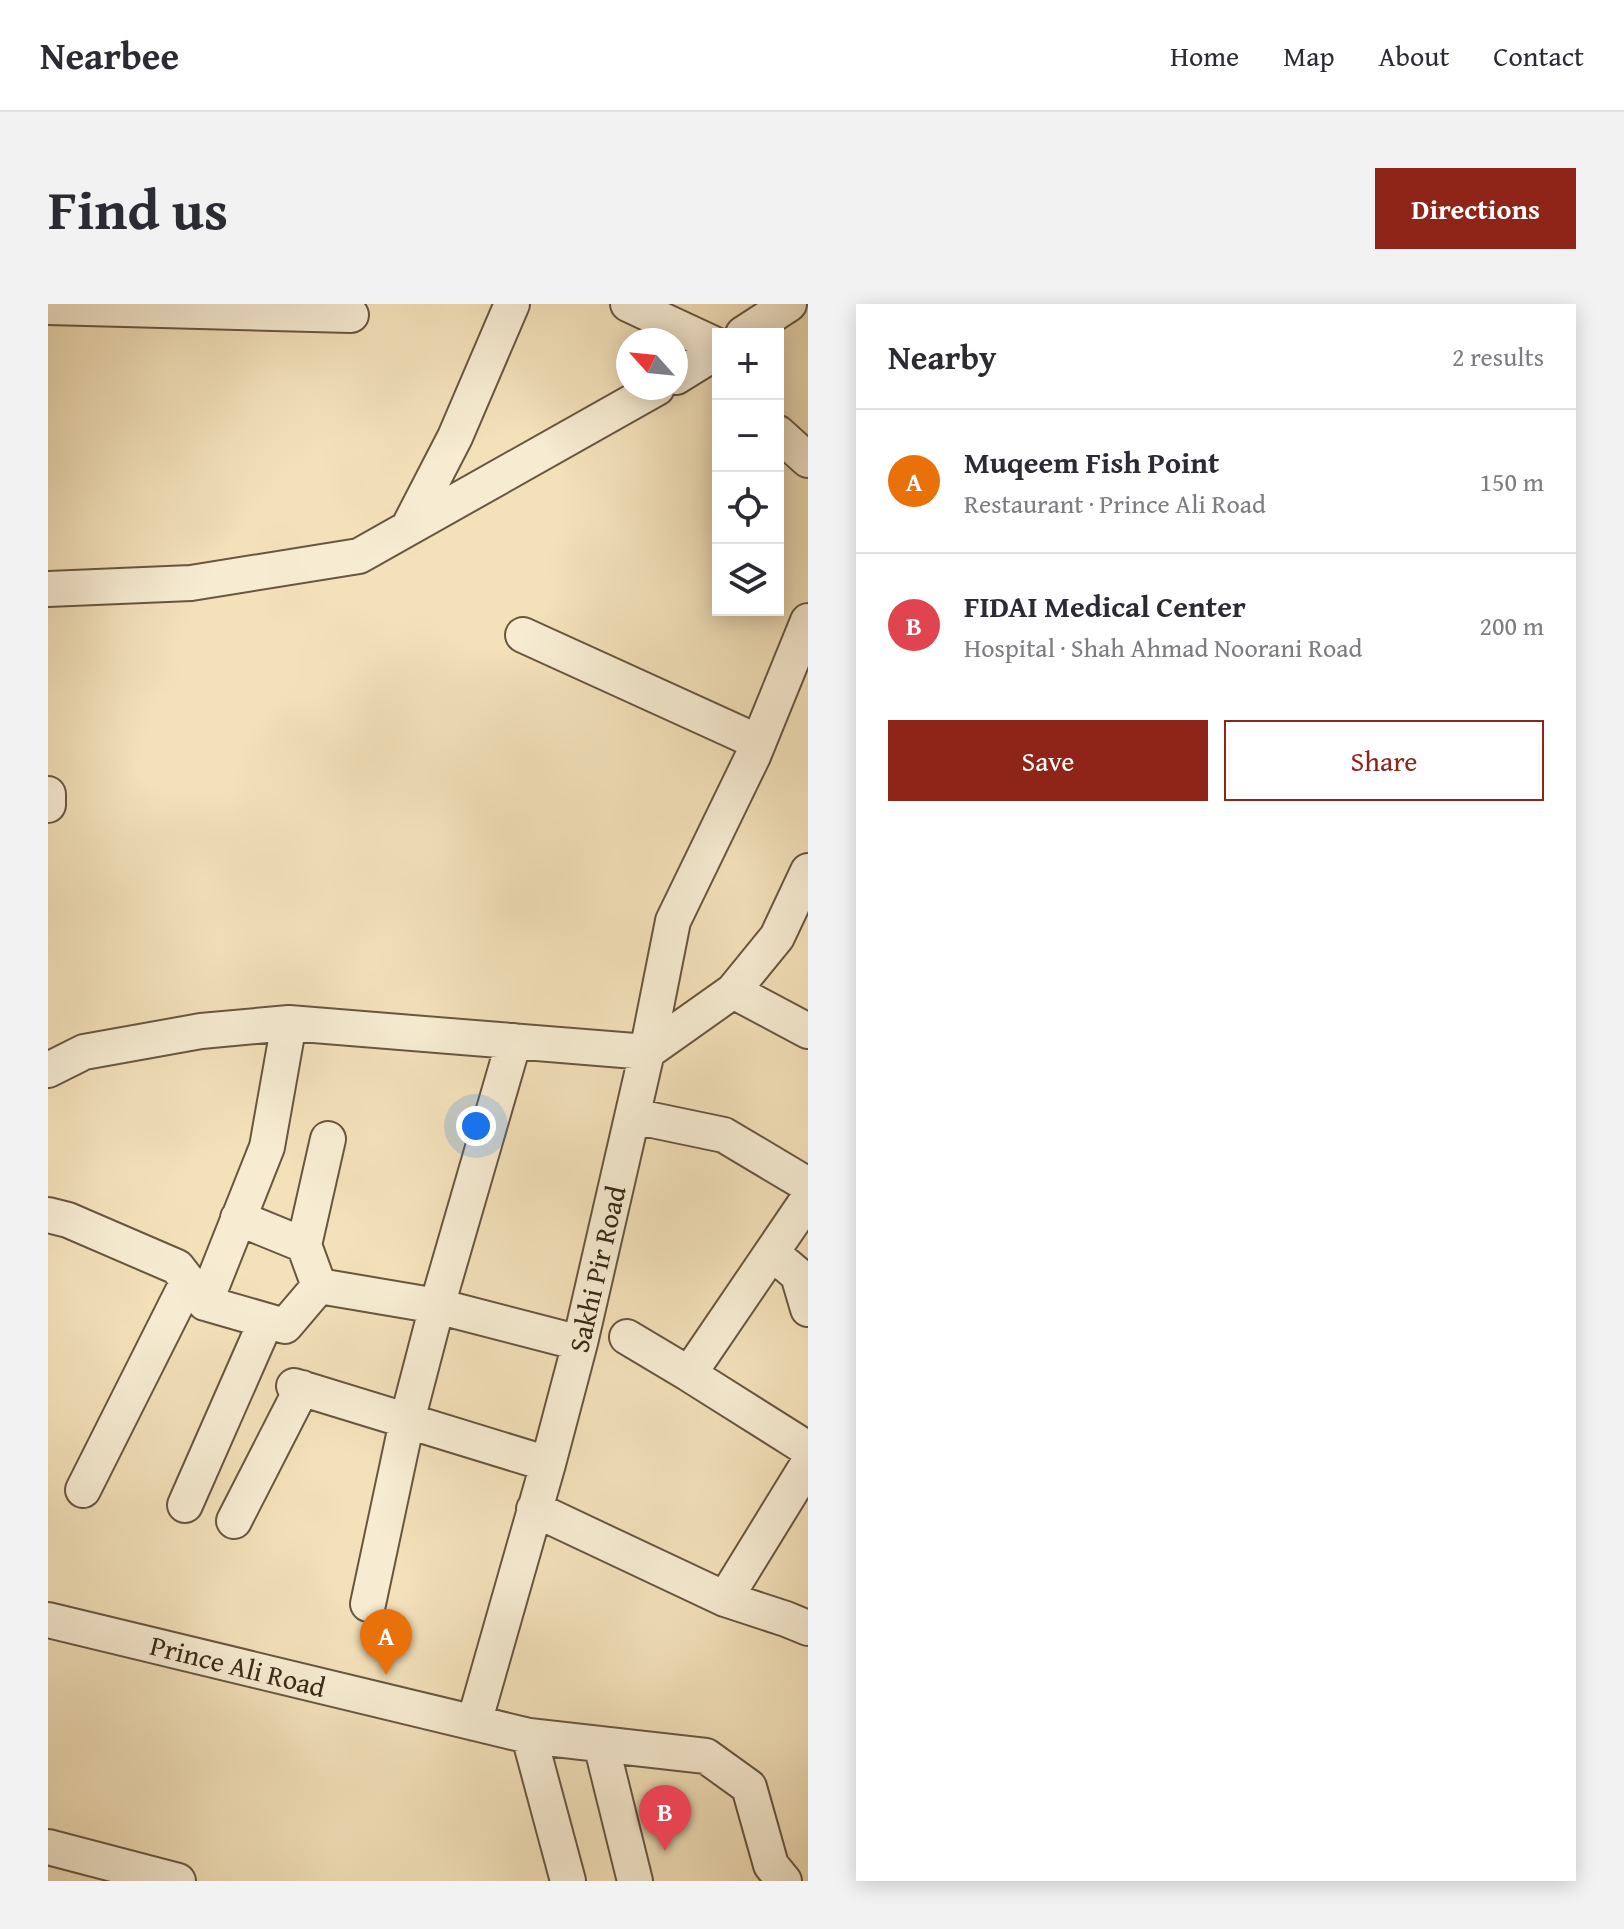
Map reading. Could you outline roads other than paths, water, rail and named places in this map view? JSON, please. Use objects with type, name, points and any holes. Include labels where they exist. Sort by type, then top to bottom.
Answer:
[{"type":"street","points":[[408,528],[455,437],[512,304]]},
{"type":"street","points":[[628,304],[706,363]]},
{"type":"street","points":[[752,328],[789,304]]},
{"type":"street","points":[[48,307],[351,315]]},
{"type":"street","points":[[48,589],[191,583],[359,556],[636,400]]},
{"type":"street","points":[[784,438],[808,460]]},
{"type":"street","name":"Sakhi Pir Road","points":[[474,1723],[580,1343],[633,1116],[673,921],[758,742],[808,621]]},
{"type":"street","points":[[523,635],[758,742]]},
{"type":"street","points":[[48,794],[48,805]]},
{"type":"street","points":[[48,1070],[84,1052],[201,1031],[289,1023],[647,1052],[733,991],[777,937],[808,871]]},
{"type":"street","points":[[733,991],[808,1031]]},
{"type":"street","points":[[83,1490],[238,1218],[267,1147],[289,1023]]},
{"type":"street","points":[[368,1604],[407,1421],[514,1041]]},
{"type":"street","points":[[633,1116],[724,1135],[808,1185]]},
{"type":"street","points":[[319,1286],[304,1245],[328,1139]]},
{"type":"street","points":[[689,1374],[808,1199]]},
{"type":"street","points":[[48,1215],[68,1220],[177,1267],[197,1292],[285,1326],[319,1286]]},
{"type":"street","points":[[238,1218],[304,1245]]},
{"type":"street","points":[[772,1253],[798,1275],[808,1309]]},
{"type":"street","points":[[319,1286],[437,1306],[580,1343]]},
{"type":"street","points":[[185,1505],[266,1321]]},
{"type":"street","points":[[627,1337],[808,1449]]},
{"type":"street","points":[[234,1521],[298,1387],[548,1464]]},
{"type":"street","points":[[725,1599],[808,1464]]},
{"type":"street","points":[[534,1509],[725,1599],[808,1628]]},
{"type":"street","name":"Prince Ali Road","points":[[48,1620],[529,1736],[706,1756],[749,1787],[771,1865],[780,1881]]},
{"type":"street","points":[[529,1736],[568,1881]]},
{"type":"street","points":[[601,1744],[635,1881]]},
{"type":"street","points":[[48,1847],[178,1881]]},
{"type":"place","name":"Muqeem Fish Point","points":[[386,1675]]},
{"type":"place","name":"FIDAI Medical Center","points":[[665,1851]]}]
